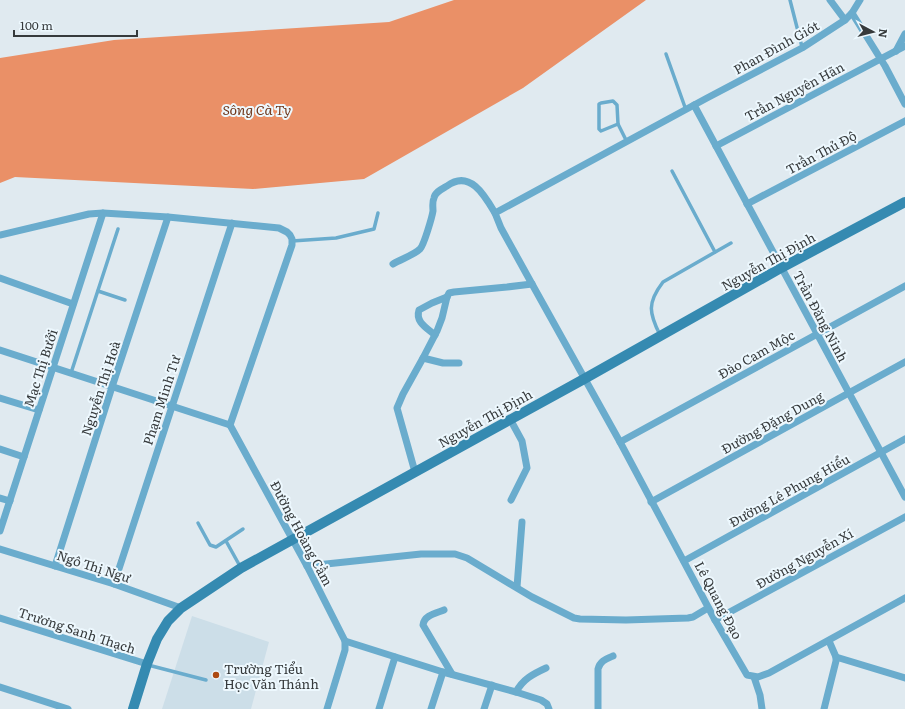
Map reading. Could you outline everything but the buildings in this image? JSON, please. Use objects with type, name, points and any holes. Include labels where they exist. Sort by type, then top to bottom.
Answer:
[{"type":"street","points":[[830,0],[845,20]]},
{"type":"street","name":"Phan Đình Giót","points":[[495,213],[802,48],[845,20],[852,13],[860,0]]},
{"type":"street","points":[[852,13],[868,38],[905,104]]},
{"type":"street","points":[[896,51],[905,34]]},
{"type":"street","name":"Trần Nguyên Hãn","points":[[716,146],[905,46]]},
{"type":"street","name":"Trần Đăng Ninh","points":[[694,105],[905,497]]},
{"type":"street","name":"Trần Thủ Độ","points":[[747,204],[905,121]]},
{"type":"street","name":"Lê Quang Đạo","points":[[393,264],[420,249],[425,239],[433,212],[433,199],[436,193],[451,183],[459,181],[475,186],[481,191],[495,213],[501,228],[620,442],[708,608],[744,672],[747,675],[754,677]]},
{"type":"street","name":"Nguyễn Thị Định","points":[[133,709],[147,664],[168,621],[181,608],[241,568],[584,379],[781,268],[905,202]]},
{"type":"street","points":[[0,235],[89,214],[103,213],[168,217],[279,228],[290,235],[292,242],[230,425],[0,350]]},
{"type":"street","name":"Mạc Thị Bưởi","points":[[0,531],[103,213]]},
{"type":"street","name":"Nguyễn Thị Hoà","points":[[55,566],[168,217]]},
{"type":"street","name":"Phạm Minh Tư","points":[[114,584],[232,223]]},
{"type":"street","points":[[0,278],[73,304]]},
{"type":"street","points":[[435,334],[418,320],[418,310],[447,297],[450,293],[532,284]]},
{"type":"street","name":"Đào Cam Mộc","points":[[620,442],[905,286]]},
{"type":"street","points":[[415,472],[397,408],[435,334],[442,318],[447,297]]},
{"type":"street","points":[[423,358],[436,362],[460,363]]},
{"type":"street","name":"Đường Đặng Dung","points":[[651,502],[905,362]]},
{"type":"street","points":[[0,398],[39,410]]},
{"type":"street","points":[[510,419],[522,441],[527,468],[511,500]]},
{"type":"street","name":"Đường Hoàng Cầm","points":[[230,425],[307,566],[344,641]]},
{"type":"street","name":"Đường Lê Phụng Hiểu","points":[[684,561],[905,440]]},
{"type":"street","points":[[0,449],[24,457]]},
{"type":"street","points":[[0,498],[10,501]]},
{"type":"street","name":"Đường Nguyễn Xí","points":[[715,620],[905,517]]},
{"type":"street","points":[[517,587],[522,522]]},
{"type":"street","name":"Ngô Thị Ngư","points":[[0,549],[114,584],[181,608]]},
{"type":"street","points":[[307,566],[421,554],[455,554],[467,558],[532,597],[564,614],[580,620],[688,618],[693,617],[708,608]]},
{"type":"street","points":[[762,709],[760,694],[754,677],[769,673],[905,598]]},
{"type":"street","points":[[444,610],[426,618],[423,621],[423,624],[452,674]]},
{"type":"street","name":"Trương Sanh Thạch","points":[[0,618],[147,664]]},
{"type":"street","points":[[328,709],[345,650],[344,641],[443,672],[541,700],[549,709]]},
{"type":"street","points":[[824,709],[836,657],[829,641]]},
{"type":"street","points":[[379,709],[395,656]]},
{"type":"street","points":[[598,709],[599,664],[614,656]]},
{"type":"street","points":[[836,657],[905,678]]},
{"type":"street","points":[[516,692],[520,684],[526,678],[546,668]]},
{"type":"street","points":[[431,709],[443,672]]},
{"type":"street","points":[[484,709],[492,685]]},
{"type":"street","points":[[0,687],[68,709]]},
{"type":"lane","points":[[790,0],[802,48]]},
{"type":"lane","points":[[666,54],[686,110]]},
{"type":"lane","points":[[618,124],[601,131],[599,129],[599,104],[601,102],[613,101],[617,105],[618,124],[627,142]]},
{"type":"lane","points":[[672,171],[715,252]]},
{"type":"lane","points":[[292,242],[336,238],[374,229],[378,213]]},
{"type":"lane","points":[[71,373],[118,229]]},
{"type":"lane","points":[[661,336],[653,321],[651,312],[652,301],[663,282],[731,243]]},
{"type":"lane","points":[[98,291],[125,300]]},
{"type":"lane","points":[[198,524],[210,545],[213,547],[216,547],[243,530]]},
{"type":"lane","points":[[226,541],[241,568]]},
{"type":"lane","points":[[147,664],[206,680]]},
{"type":"shaded area","name":"Trường Tiểu Học Văn Thánh","points":[[192,616],[269,642],[251,709],[162,709]]},
{"type":"water","name":"Sông Cà Ty","points":[[454,0],[646,0],[523,88],[364,179],[253,189],[15,177],[0,183],[0,58],[114,40],[389,22]]},
{"type":"place","name":"Trường Tiểu Học Văn Thánh","points":[[216,675]]}]
